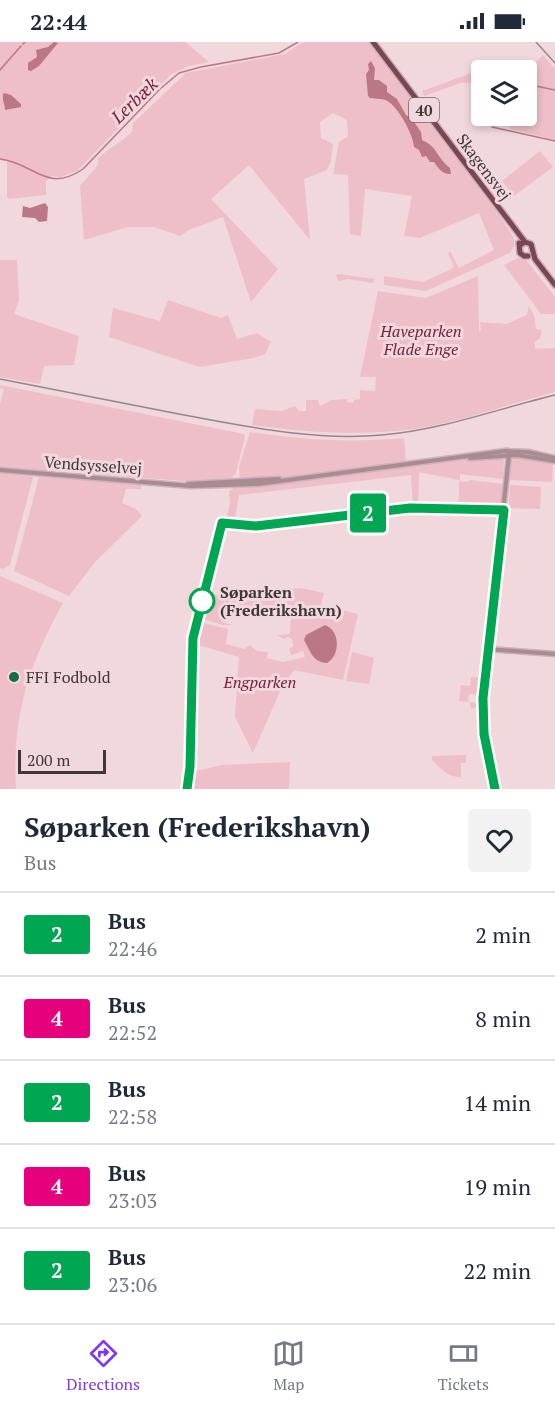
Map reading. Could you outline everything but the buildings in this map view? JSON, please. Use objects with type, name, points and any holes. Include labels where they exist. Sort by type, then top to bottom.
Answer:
[{"type":"main road","name":"Skagensvej","points":[[373,42],[522,243]]},
{"type":"main road","name":"40","points":[[530,254],[524,256],[519,253],[522,243],[532,246],[530,254],[555,291]]},
{"type":"main road","name":"40","points":[[530,254],[555,285]]},
{"type":"street","name":"Vendsysselvej","points":[[0,470],[226,486],[507,454],[555,460]]},
{"type":"street","points":[[495,789],[482,720],[505,504],[507,454]]},
{"type":"street","points":[[488,649],[555,654]]},
{"type":"green space","points":[[0,42],[185,42],[209,62],[188,66],[170,75],[77,171],[61,177],[52,176],[46,181],[46,195],[9,199],[7,197],[7,161],[0,160]]},
{"type":"green space","points":[[303,42],[369,42],[495,208],[514,238],[514,246],[510,253],[426,291],[384,285],[384,276],[423,282],[452,269],[454,266],[448,254],[450,251],[459,268],[494,250],[479,213],[420,238],[404,236],[412,196],[365,189],[361,236],[350,234],[348,175],[333,174],[339,142],[348,136],[347,120],[333,113],[320,122],[321,138],[333,144],[331,161],[327,170],[304,179],[310,240],[249,165],[211,199],[278,269],[251,302],[223,217],[189,230],[180,236],[154,227],[128,227],[84,240],[80,186],[98,165],[98,158],[132,132],[133,123],[186,73],[285,54]]},
{"type":"green space","points":[[543,55],[555,69],[555,140],[511,129],[508,126],[537,126],[537,61]]},
{"type":"green space","points":[[471,73],[471,83],[461,83],[424,96],[422,91]]},
{"type":"green space","points":[[540,151],[553,167],[514,196],[502,181]]},
{"type":"green space","points":[[518,258],[527,261],[555,297],[555,314],[541,314],[504,265]]},
{"type":"green space","points":[[0,260],[17,260],[19,300],[14,314],[79,336],[74,365],[44,366],[40,384],[0,377]]},
{"type":"green space","points":[[336,275],[375,279],[373,283],[348,279],[338,281]]},
{"type":"green space","name":"Haveparken Flade Enge","points":[[478,276],[479,332],[480,322],[506,324],[527,315],[529,306],[534,315],[536,329],[542,330],[540,338],[535,342],[535,349],[555,348],[555,392],[459,420],[404,430],[339,433],[252,425],[255,409],[282,411],[295,406],[299,411],[306,411],[306,400],[318,400],[320,406],[331,400],[347,399],[347,402],[353,403],[354,400],[360,399],[360,390],[375,391],[376,377],[360,377],[378,291],[426,298]]},
{"type":"green space","points":[[168,300],[221,318],[228,315],[237,339],[257,333],[271,342],[265,354],[254,358],[200,367],[109,337],[113,308],[160,321]]},
{"type":"green space","points":[[0,385],[244,434],[236,473],[230,480],[184,481],[0,467],[0,404],[4,389],[0,388]]},
{"type":"green space","points":[[250,432],[327,440],[404,438],[406,462],[240,481],[239,467]]},
{"type":"green space","points":[[513,456],[555,464],[553,464],[552,482],[510,480]]},
{"type":"green space","points":[[500,457],[504,461],[503,479],[460,474],[460,481],[503,484],[501,505],[497,509],[459,508],[459,480],[419,472],[418,506],[406,506],[413,505],[411,475],[239,495],[234,523],[226,521],[230,504],[229,492],[233,488],[430,463]]},
{"type":"green space","points":[[0,473],[33,477],[10,565],[3,569],[0,568]]},
{"type":"green space","points":[[39,477],[142,484],[141,489],[126,489],[122,503],[136,509],[142,516],[95,562],[69,596],[14,571]]},
{"type":"green space","points":[[510,485],[541,487],[540,509],[511,508],[509,505]]},
{"type":"green space","name":"FFI Fodbold","points":[[0,576],[63,603],[40,649],[25,693],[17,738],[16,789],[0,789]]},
{"type":"green space","name":"Engparken","points":[[251,588],[264,592],[301,588],[324,593],[321,604],[324,606],[358,614],[343,680],[294,670],[282,687],[253,753],[235,717],[239,657],[195,644],[199,622],[228,629],[226,644],[244,649],[250,645],[257,651],[268,652],[267,658],[283,662],[305,657],[303,651],[291,655],[289,649],[293,646],[292,639],[288,637],[284,639],[276,635],[290,634],[291,615],[262,613],[246,606],[226,602],[221,622],[233,625],[223,625],[200,618],[207,593],[247,602]]},
{"type":"green space","points":[[352,652],[374,658],[369,684],[346,681]]},
{"type":"green space","points":[[471,677],[481,679],[478,707],[471,709],[470,702],[476,703],[477,695],[469,694],[468,702],[459,701],[461,685],[470,686]]},
{"type":"green space","points":[[466,755],[466,763],[461,763],[461,777],[449,775],[432,760],[432,756]]},
{"type":"green space","points":[[290,762],[289,789],[194,789],[196,771],[222,765]]},
{"type":"shaded area","points":[[54,42],[58,43],[39,66],[31,71],[28,70],[28,63],[37,57],[36,50],[48,47]]},
{"type":"shaded area","points":[[371,61],[375,68],[374,80],[379,80],[387,86],[387,92],[397,99],[406,115],[412,119],[421,132],[422,140],[435,149],[450,168],[451,174],[443,172],[426,156],[422,157],[419,150],[414,147],[405,122],[393,105],[385,100],[368,96],[366,74]]},
{"type":"shaded area","points":[[3,94],[11,95],[21,104],[21,107],[5,110]]},
{"type":"shaded area","points":[[45,203],[48,207],[47,221],[39,222],[35,218],[22,217],[23,206],[30,208]]},
{"type":"shaded area","points":[[325,625],[334,632],[337,643],[335,654],[327,663],[315,658],[304,640],[306,635]]},
{"type":"waterway","name":"Lerbæk","points":[[0,159],[50,178],[59,179],[70,176],[83,169],[160,89],[179,73],[279,53],[298,42]]},
{"type":"waterway","points":[[0,70],[21,46]]},
{"type":"waterway","points":[[537,86],[555,90]]},
{"type":"waterway","points":[[492,127],[555,141]]},
{"type":"railway","points":[[536,42],[555,63]]},
{"type":"railway","points":[[0,379],[233,424],[282,432],[332,436],[382,435],[426,429],[555,395]]},
{"type":"bus line","name":"2","points":[[187,789],[190,767],[192,644],[222,523],[256,526],[417,508],[504,510],[482,720],[495,789]]},
{"type":"place","name":"Søparken (Frederikshavn)","points":[[202,601]]},
{"type":"place","name":"FFI Fodbold","points":[[14,677]]}]
